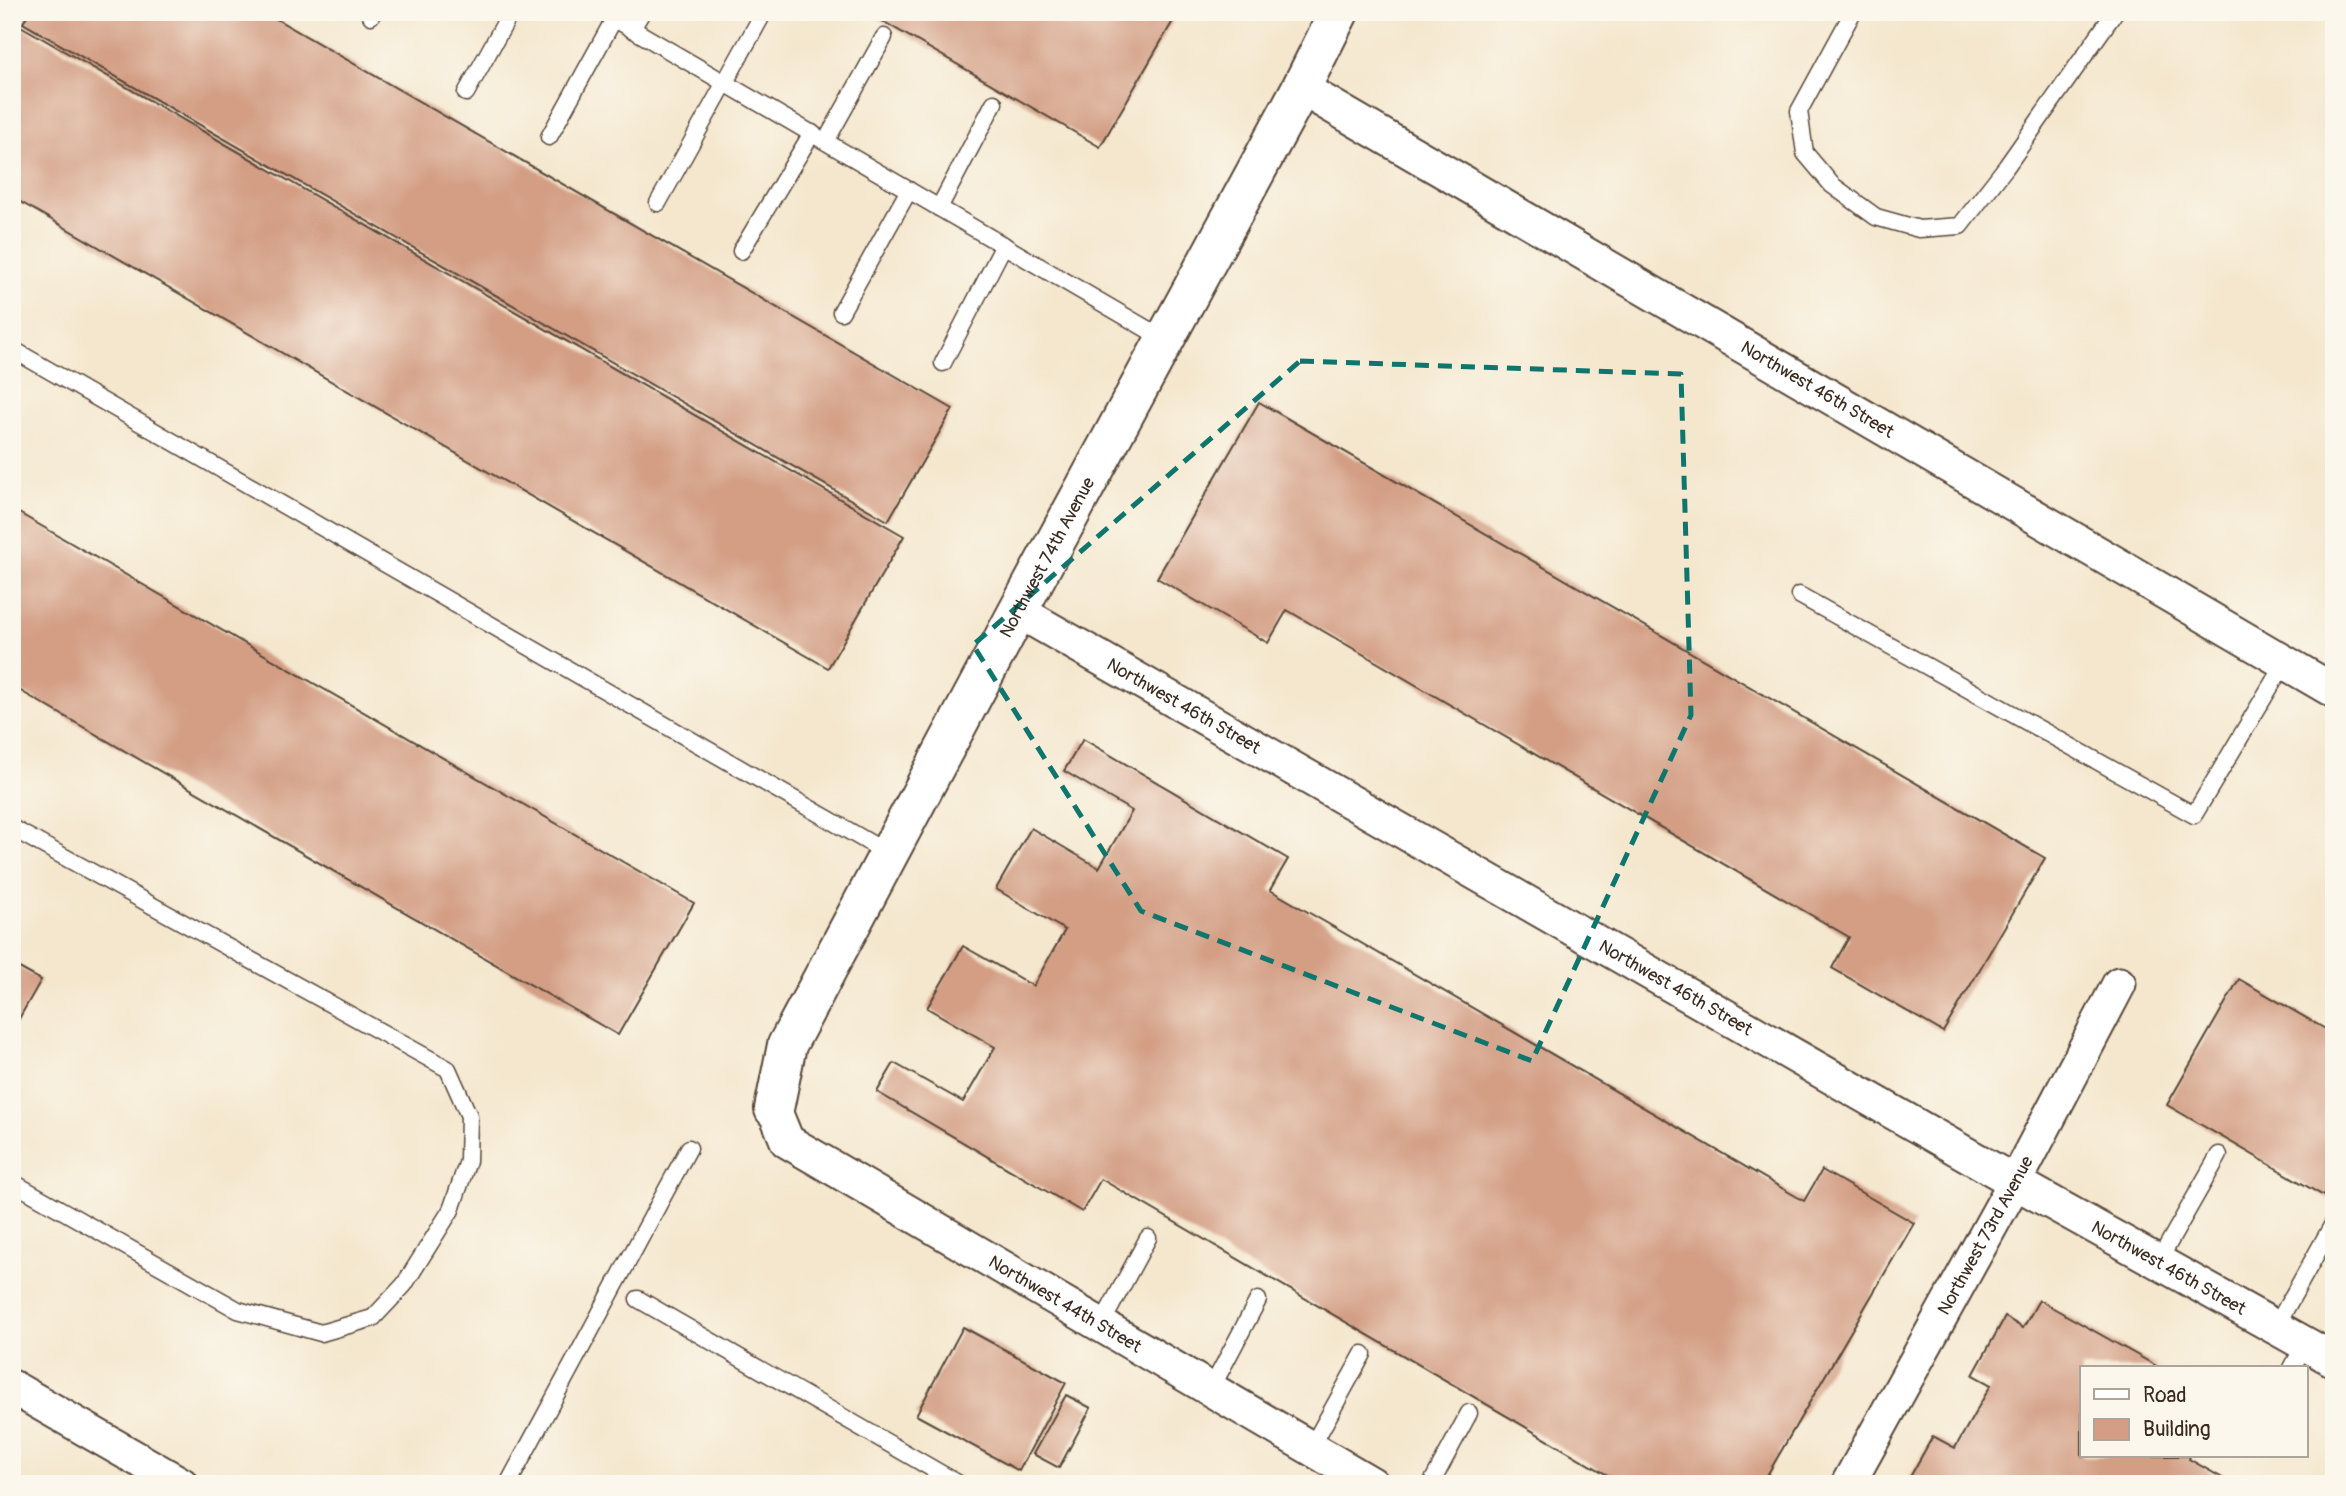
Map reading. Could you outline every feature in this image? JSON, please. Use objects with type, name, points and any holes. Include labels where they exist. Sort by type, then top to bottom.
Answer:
[{"type":"street","name":"Northwest 74th Avenue","points":[[774,1109],[787,1045],[1017,611],[1301,88],[1339,12]]},
{"type":"street","name":"Northwest 46th Street","points":[[1301,88],[2334,691]]},
{"type":"street","name":"Northwest 46th Street","points":[[1017,611],[2275,1328],[2311,1358]]},
{"type":"street","name":"Northwest 73rd Avenue","points":[[1847,1484],[2015,1182],[2119,984]]},
{"type":"street","name":"Northwest 44th Street","points":[[774,1109],[787,1141],[1372,1484]]},
{"type":"street","points":[[12,1387],[181,1484]]},
{"type":"lane","points":[[466,93],[511,12]]},
{"type":"lane","points":[[632,29],[642,12]]},
{"type":"lane","points":[[658,203],[764,12]]},
{"type":"lane","points":[[1853,12],[1799,111],[1805,153],[1832,185],[1876,217],[1919,229],[1960,226],[2006,167],[2115,12]]},
{"type":"lane","points":[[549,137],[609,15],[1164,340]]},
{"type":"lane","points":[[741,251],[884,37]]},
{"type":"lane","points":[[939,208],[994,103]]},
{"type":"lane","points":[[841,312],[909,190]]},
{"type":"lane","points":[[943,363],[1004,245]]},
{"type":"lane","points":[[12,349],[889,854]]},
{"type":"lane","points":[[1799,595],[2194,815],[2285,663]]},
{"type":"lane","points":[[12,828],[448,1069],[469,1115],[468,1161],[451,1210],[404,1285],[373,1318],[321,1333],[238,1310],[12,1182]]},
{"type":"lane","points":[[508,1484],[689,1147]]},
{"type":"lane","points":[[2158,1262],[2219,1154]]},
{"type":"lane","points":[[2275,1328],[2333,1224]]},
{"type":"lane","points":[[1101,1325],[1148,1238]]},
{"type":"lane","points":[[638,1299],[959,1484]]},
{"type":"lane","points":[[1211,1389],[1258,1300]]},
{"type":"lane","points":[[1311,1448],[1363,1354]]},
{"type":"lane","points":[[1431,1484],[1469,1413]]},
{"type":"highlighted area","points":[[1300,361],[1681,374],[1691,715],[1532,1061],[1141,911],[973,645]]},
{"type":"building","points":[[29,12],[264,12],[953,409],[888,521],[23,23]]},
{"type":"building","points":[[867,12],[1159,12],[1173,21],[1100,147]]},
{"type":"building","points":[[12,21],[904,536],[828,668],[12,197]]},
{"type":"building","points":[[1259,402],[2045,858],[1943,1032],[1832,968],[1849,937],[1287,610],[1268,643],[1157,578]]},
{"type":"building","points":[[12,509],[694,903],[618,1035],[12,686]]},
{"type":"building","points":[[1083,739],[1288,859],[1270,890],[1804,1201],[1822,1170],[1914,1223],[1762,1484],[1623,1484],[1101,1179],[1082,1212],[877,1092],[894,1063],[963,1102],[995,1047],[927,1008],[963,946],[1033,986],[1065,930],[996,889],[1031,828],[1099,868],[1132,811],[1064,771]]},
{"type":"building","points":[[12,964],[41,980],[12,1031]]},
{"type":"building","points":[[2239,979],[2334,1034],[2334,1202],[2167,1105]]},
{"type":"building","points":[[2039,1300],[2156,1366],[2080,1366],[2080,1458],[2189,1458],[2233,1484],[1906,1484],[1933,1436],[1955,1448],[1991,1385],[1973,1375],[2005,1317],[2023,1328]]},
{"type":"building","points":[[963,1327],[1066,1383],[1019,1471],[916,1415]]},
{"type":"building","points":[[1066,1395],[1091,1408],[1059,1468],[1033,1454]]}]
